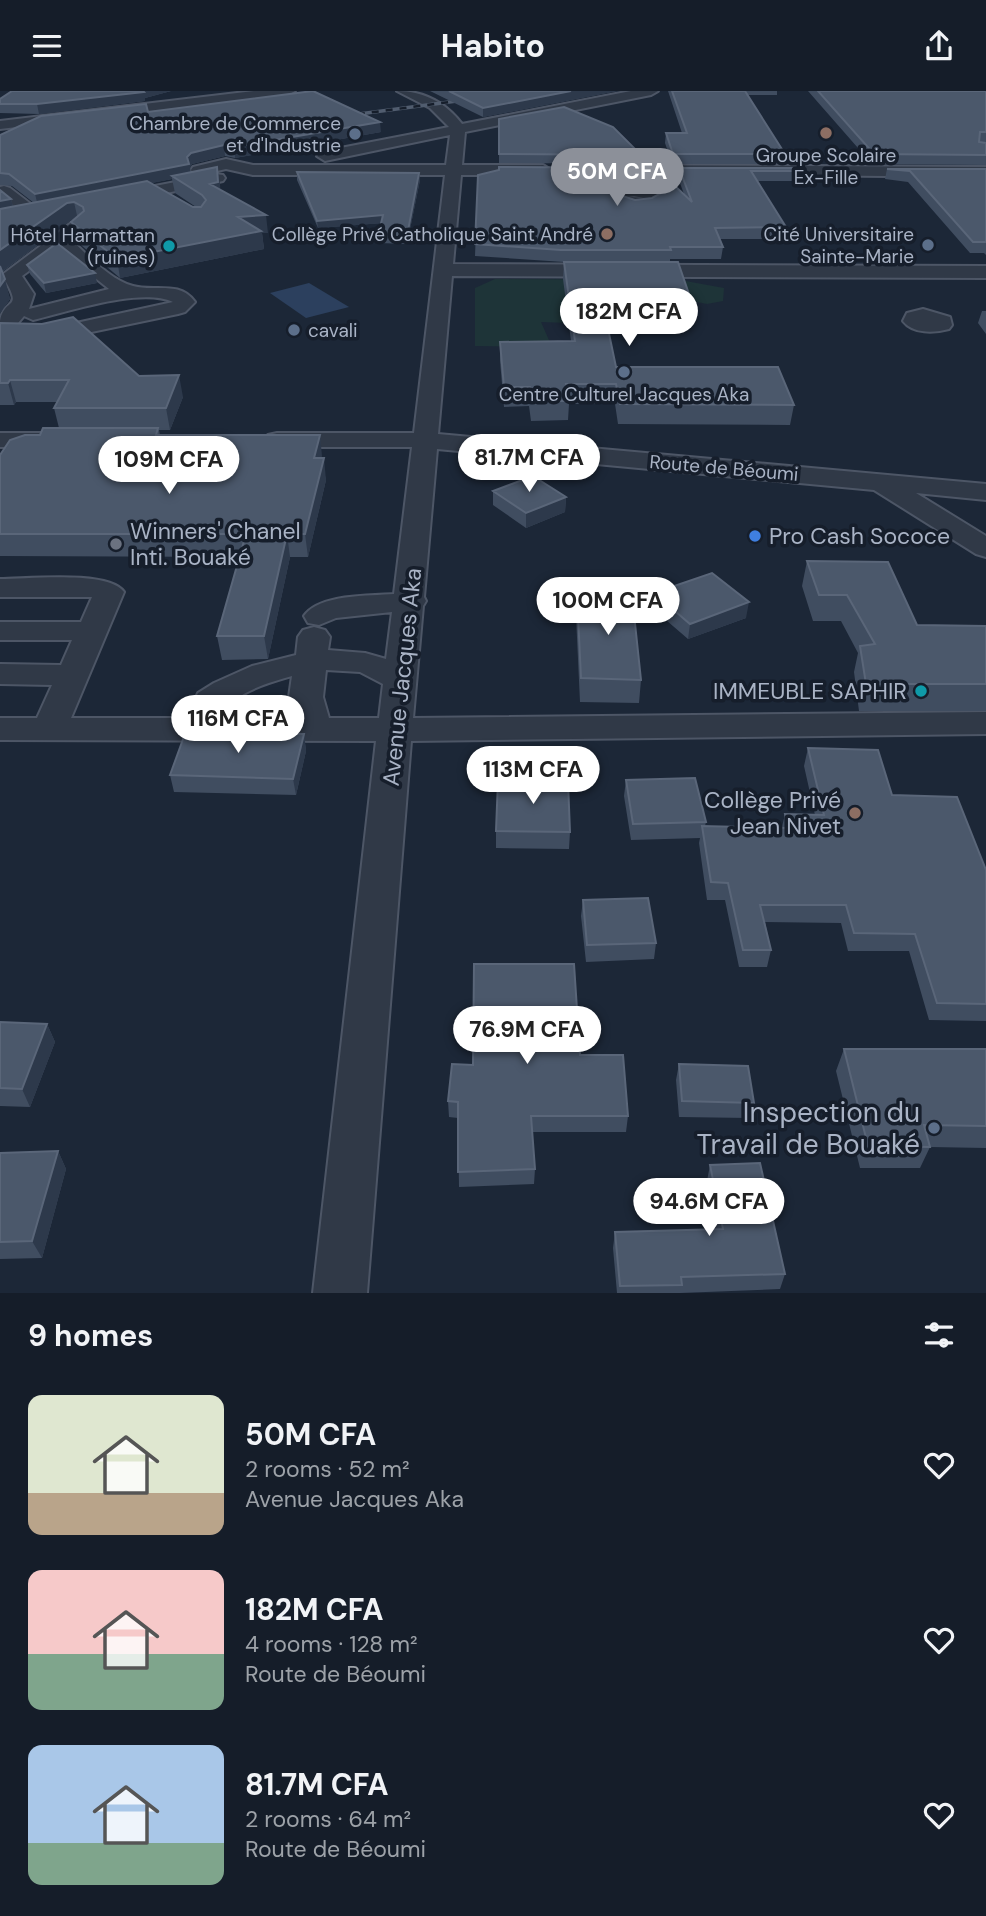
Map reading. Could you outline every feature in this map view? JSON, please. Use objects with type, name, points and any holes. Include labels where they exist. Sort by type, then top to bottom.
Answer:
[{"type":"street","points":[[0,125],[288,91]]},
{"type":"street","points":[[404,91],[433,104],[458,129]]},
{"type":"street","points":[[106,199],[651,91]]},
{"type":"street","name":"Avenue Jacques Aka","points":[[340,1293],[400,679],[411,601],[424,440],[458,129]]},
{"type":"street","points":[[323,137],[338,143],[372,137],[385,144]]},
{"type":"street","points":[[348,151],[382,170]]},
{"type":"street","points":[[253,170],[561,170]]},
{"type":"street","points":[[602,170],[986,172]]},
{"type":"street","points":[[629,170],[634,191]]},
{"type":"street","points":[[143,176],[170,172]]},
{"type":"street","points":[[5,191],[34,215]]},
{"type":"street","points":[[154,191],[176,205]]},
{"type":"street","points":[[11,220],[61,210],[79,224],[12,275],[24,294],[28,309]]},
{"type":"street","points":[[60,240],[120,287]]},
{"type":"street","points":[[443,269],[986,272]]},
{"type":"street","points":[[891,272],[923,315]]},
{"type":"street","points":[[0,332],[28,309],[120,287],[162,292],[181,297],[185,302],[178,308],[53,334]]},
{"type":"street","points":[[0,440],[82,440]]},
{"type":"street","name":"Route de Béoumi","points":[[260,440],[424,440],[986,492]]},
{"type":"street","points":[[880,482],[986,548]]},
{"type":"street","points":[[0,587],[100,588],[109,592],[49,729]]},
{"type":"street","points":[[315,729],[306,698],[314,639],[328,610],[411,601]]},
{"type":"street","points":[[0,631],[92,631]]},
{"type":"street","points":[[314,639],[400,679]]},
{"type":"street","points":[[199,730],[210,701],[314,639]]},
{"type":"street","points":[[0,674],[73,674]]},
{"type":"street","points":[[0,729],[396,730],[986,723]]},
{"type":"green space","points":[[495,279],[680,280],[724,288],[723,301],[707,304],[687,300],[569,323],[541,322],[552,347],[475,346],[475,288]]},
{"type":"water","points":[[309,283],[349,307],[306,318],[270,293]]},
{"type":"building","points":[[12,91],[144,92],[37,104],[0,104],[0,99]]},
{"type":"building","points":[[313,91],[380,122],[234,147],[224,145],[191,153],[187,157],[189,164],[35,194],[9,174],[0,173],[0,135],[41,116],[146,104],[148,112]]},
{"type":"building","points":[[449,91],[571,91],[483,108]]},
{"type":"building","points":[[672,91],[745,91],[785,154],[673,154],[666,133],[687,133]]},
{"type":"building","points":[[818,91],[986,91],[986,132],[980,132],[979,142],[986,143],[986,155],[874,154]]},
{"type":"building","points":[[564,107],[613,127],[641,155],[499,154],[499,119]]},
{"type":"building","points":[[217,167],[218,182],[210,184],[266,215],[238,217],[261,231],[117,259],[71,222],[84,211],[83,207],[74,202],[67,203],[0,250],[0,209],[147,181],[193,207],[201,207],[206,200],[202,195],[172,176]]},
{"type":"building","points":[[499,167],[656,168],[692,202],[679,168],[795,168],[796,171],[751,171],[786,227],[715,228],[723,247],[561,250],[475,244],[478,175],[499,170]],"holes":[[[634,173],[662,179],[665,191],[652,198],[635,200],[613,193],[607,184],[614,177]]]},
{"type":"building","points":[[887,169],[986,169],[986,242],[973,242],[910,171]]},
{"type":"building","points":[[297,172],[419,173],[407,236],[378,236],[383,215],[317,221]]},
{"type":"building","points":[[0,190],[11,199],[0,201]]},
{"type":"building","points":[[57,243],[95,273],[44,283],[27,265]]},
{"type":"building","points":[[564,262],[678,262],[691,300],[602,300],[616,367],[778,367],[794,405],[620,404],[616,384],[566,384],[569,401],[532,401],[530,387],[504,387],[500,342],[575,341]]},
{"type":"building","points":[[0,266],[5,279],[0,286]]},
{"type":"building","points":[[73,317],[139,376],[179,375],[166,408],[54,408],[69,380],[10,380],[8,383],[0,383],[0,323],[42,324]]},
{"type":"building","points":[[43,428],[158,428],[156,435],[320,435],[314,458],[324,458],[305,534],[287,534],[264,636],[217,636],[246,534],[0,534],[0,455],[10,440],[25,435],[40,435]]},
{"type":"building","points":[[533,476],[566,497],[526,513],[493,491]]},
{"type":"building","points":[[807,561],[888,562],[917,625],[986,626],[986,684],[866,684],[860,646],[875,644],[847,595],[819,595]]},
{"type":"building","points":[[712,573],[749,602],[690,624],[654,593]]},
{"type":"building","points":[[577,594],[632,595],[641,680],[581,678]]},
{"type":"building","points":[[186,731],[304,734],[293,779],[170,775]]},
{"type":"building","points":[[808,748],[878,750],[892,795],[957,797],[986,870],[986,1004],[937,1003],[915,934],[854,933],[846,905],[760,905],[771,950],[743,950],[728,883],[711,882],[702,826],[788,828],[785,814],[824,815]]},
{"type":"building","points":[[695,778],[706,822],[633,824],[626,780]]},
{"type":"building","points":[[498,780],[568,782],[570,832],[496,831]]},
{"type":"building","points":[[648,898],[656,943],[587,945],[583,900]]},
{"type":"building","points":[[474,964],[574,964],[580,1055],[623,1055],[628,1116],[531,1116],[535,1169],[458,1172],[458,1102],[448,1101],[452,1064],[473,1065]]},
{"type":"building","points":[[0,1022],[47,1024],[22,1089],[0,1088]]},
{"type":"building","points":[[844,1049],[986,1049],[986,1126],[924,1125],[930,1147],[868,1146]]},
{"type":"building","points":[[679,1064],[748,1066],[754,1103],[682,1101]]},
{"type":"building","points":[[58,1151],[32,1241],[0,1242],[0,1153]]},
{"type":"building","points":[[760,1163],[785,1274],[681,1277],[682,1285],[620,1286],[615,1232],[723,1229],[710,1165]]},
{"type":"railway","points":[[344,116],[472,99]]},
{"type":"place","name":"Groupe Scolaire Ex-Fille","points":[[826,133]]},
{"type":"place","name":"Chambre de Commerce et d'Industrie","points":[[355,134]]},
{"type":"place","name":"Collège Privé Catholique Saint André","points":[[607,234]]},
{"type":"place","name":"Cité Universitaire Sainte-Marie","points":[[928,245]]},
{"type":"place","name":"Hôtel Harmattan (ruines)","points":[[169,246]]},
{"type":"place","name":"cavali","points":[[294,330]]},
{"type":"place","name":"Centre Culturel Jacques Aka","points":[[624,372]]},
{"type":"place","name":"Pro Cash Sococe","points":[[755,536]]},
{"type":"place","name":"Winners' Chanel Inti. Bouaké","points":[[116,544]]},
{"type":"place","name":"IMMEUBLE SAPHIR","points":[[921,691]]},
{"type":"place","name":"Collège Privé Jean Nivet","points":[[855,813]]},
{"type":"place","name":"Inspection du Travail de Bouaké","points":[[934,1128]]}]
